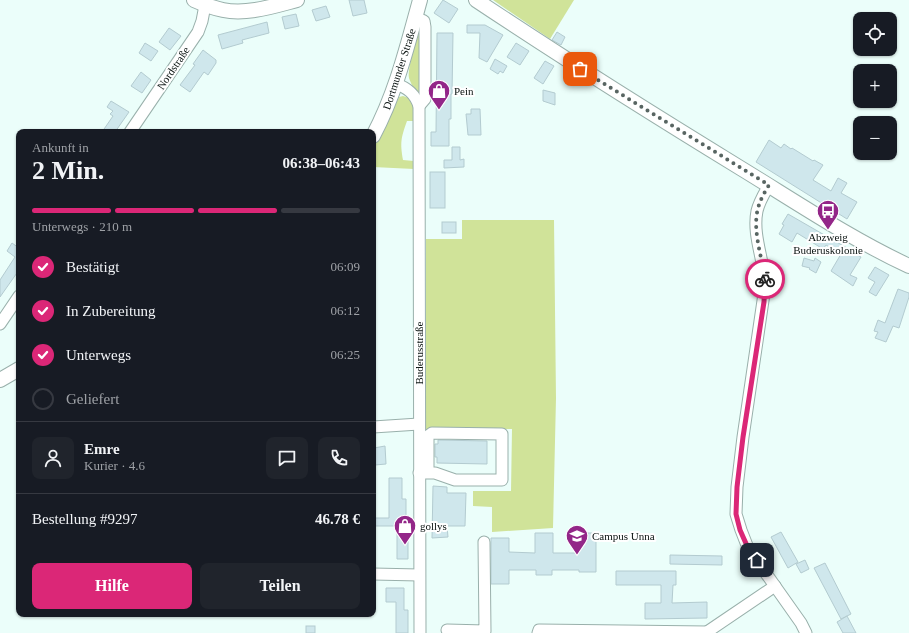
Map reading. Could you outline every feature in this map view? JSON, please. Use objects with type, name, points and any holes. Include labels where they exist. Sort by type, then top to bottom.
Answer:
[{"type":"main road","points":[[202,2],[223,10],[250,11],[297,0]]},
{"type":"main road","name":"Dortmunder Straße","points":[[376,130],[396,84],[420,0]]},
{"type":"main road","points":[[476,0],[586,72],[769,185],[852,236],[904,264]]},
{"type":"main road","points":[[0,380],[16,371]]},
{"type":"street","name":"Nordstraße","points":[[132,129],[198,32],[202,2]]},
{"type":"street","points":[[396,84],[405,87],[412,92],[419,106],[425,99],[425,27],[424,21],[415,17]]},
{"type":"street","name":"Buderusstraße","points":[[419,106],[419,424],[424,473],[419,575],[420,633]]},
{"type":"street","points":[[769,185],[759,205],[756,218],[756,228],[764,271],[765,287],[743,437],[737,487],[736,514],[740,530],[748,548],[801,623],[806,633]]},
{"type":"street","points":[[0,324],[16,300]]},
{"type":"street","points":[[376,427],[419,424]]},
{"type":"street","points":[[432,433],[502,434],[502,480],[455,480],[435,473],[424,473],[428,436],[432,433]]},
{"type":"street","points":[[447,630],[485,631],[484,542]]},
{"type":"street","points":[[376,574],[419,575]]},
{"type":"street","points":[[538,633],[539,630],[573,632],[707,633],[775,586]]},
{"type":"green space","points":[[493,0],[574,0],[550,39]]},
{"type":"green space","points":[[420,29],[421,96],[409,78],[411,61]]},
{"type":"green space","points":[[403,96],[409,98],[414,104],[415,121],[407,121],[401,144],[403,160],[414,161],[414,169],[376,167],[376,142],[399,97]]},
{"type":"green space","points":[[462,220],[554,220],[556,398],[553,528],[492,532],[492,507],[473,506],[473,491],[511,491],[512,429],[426,430],[426,239],[462,239]]},
{"type":"building","points":[[349,0],[364,0],[367,13],[353,16]]},
{"type":"building","points":[[443,0],[458,9],[449,23],[434,13]]},
{"type":"building","points":[[326,6],[330,17],[316,21],[312,10]]},
{"type":"building","points":[[296,14],[299,26],[285,29],[282,17]]},
{"type":"building","points":[[267,22],[269,33],[242,40],[243,43],[222,49],[218,35]]},
{"type":"building","points":[[467,25],[485,25],[503,35],[487,62],[479,58],[480,33],[467,33]]},
{"type":"building","points":[[169,28],[181,36],[170,50],[159,42]]},
{"type":"building","points":[[557,32],[565,37],[561,45],[552,40]]},
{"type":"building","points":[[437,33],[453,33],[449,146],[431,146],[431,132],[436,132]]},
{"type":"building","points":[[145,43],[158,51],[151,61],[139,53]]},
{"type":"building","points":[[516,43],[529,51],[520,65],[507,57]]},
{"type":"building","points":[[203,50],[216,60],[216,63],[208,75],[204,72],[190,92],[180,85],[195,65],[193,64]]},
{"type":"building","points":[[495,59],[507,66],[503,73],[500,71],[498,74],[490,69]]},
{"type":"building","points":[[545,61],[554,66],[543,84],[534,78]]},
{"type":"building","points":[[141,72],[151,80],[142,93],[131,86]]},
{"type":"building","points":[[543,90],[555,93],[555,105],[543,101]]},
{"type":"building","points":[[111,101],[129,112],[117,129],[104,129],[113,116],[110,114],[113,111],[107,107]]},
{"type":"building","points":[[471,109],[480,109],[481,135],[468,135],[466,114],[471,114]]},
{"type":"building","points":[[769,140],[781,148],[784,144],[813,161],[814,160],[823,165],[813,180],[831,191],[838,178],[847,183],[841,193],[857,202],[847,219],[756,162]]},
{"type":"building","points":[[452,147],[460,147],[460,160],[464,159],[464,167],[444,168],[444,160],[452,160]]},
{"type":"building","points":[[430,172],[445,172],[445,208],[430,208]]},
{"type":"building","points":[[788,214],[861,257],[850,275],[857,278],[853,286],[831,271],[841,254],[826,245],[823,249],[797,233],[792,242],[779,234],[784,225],[782,224]]},
{"type":"building","points":[[442,222],[456,222],[456,233],[442,233]]},
{"type":"building","points":[[12,243],[16,246],[16,274],[0,297],[0,280],[15,257],[7,251]]},
{"type":"building","points":[[804,258],[814,261],[815,258],[821,262],[816,273],[809,269],[810,268],[802,266]]},
{"type":"building","points":[[875,267],[889,275],[876,296],[869,292],[875,282],[868,278]]},
{"type":"building","points":[[898,289],[909,293],[909,297],[899,328],[893,326],[886,342],[875,338],[878,332],[874,331],[878,320],[885,323]]},
{"type":"building","points":[[438,440],[487,441],[487,464],[437,463],[437,457],[435,457],[435,444],[438,444]]},
{"type":"building","points":[[385,446],[386,464],[376,465],[376,448]]},
{"type":"building","points":[[389,478],[402,478],[402,499],[406,499],[408,559],[397,559],[397,526],[376,526],[376,518],[389,518]]},
{"type":"building","points":[[433,486],[447,487],[447,493],[466,493],[465,526],[447,526],[448,537],[432,538]]},
{"type":"building","points":[[781,532],[798,562],[788,568],[771,537]]},
{"type":"building","points":[[535,533],[553,533],[553,553],[578,553],[578,533],[596,533],[596,572],[579,572],[579,570],[552,570],[552,575],[536,575],[536,570],[509,570],[509,584],[491,584],[491,538],[509,538],[509,552],[535,553]]},
{"type":"building","points":[[670,555],[722,556],[722,565],[670,564]]},
{"type":"building","points":[[805,560],[809,569],[801,573],[796,564]]},
{"type":"building","points":[[825,563],[851,614],[841,619],[814,568]]},
{"type":"building","points":[[616,571],[676,571],[676,585],[673,585],[672,603],[707,602],[707,618],[645,619],[645,603],[661,603],[661,585],[616,585]]},
{"type":"building","points":[[386,588],[404,588],[404,610],[408,610],[408,633],[396,633],[396,602],[386,602]]},
{"type":"building","points":[[847,616],[856,633],[843,633],[837,622]]},
{"type":"building","points":[[306,626],[315,626],[315,633],[306,633]]},
{"type":"way so far","points":[[580,69],[769,185],[759,205],[756,218],[756,228],[765,279]]},
{"type":"place","name":"Pein","points":[[439,110]]},
{"type":"place","name":"Abzweig Buderuskolonie","points":[[828,230]]},
{"type":"place","name":"gollys","points":[[405,546]]},
{"type":"place","name":"Campus Unna","points":[[577,556]]},
{"type":"route","points":[[757,560],[748,548],[740,530],[736,514],[737,487],[743,437],[764,302],[765,279]]}]
